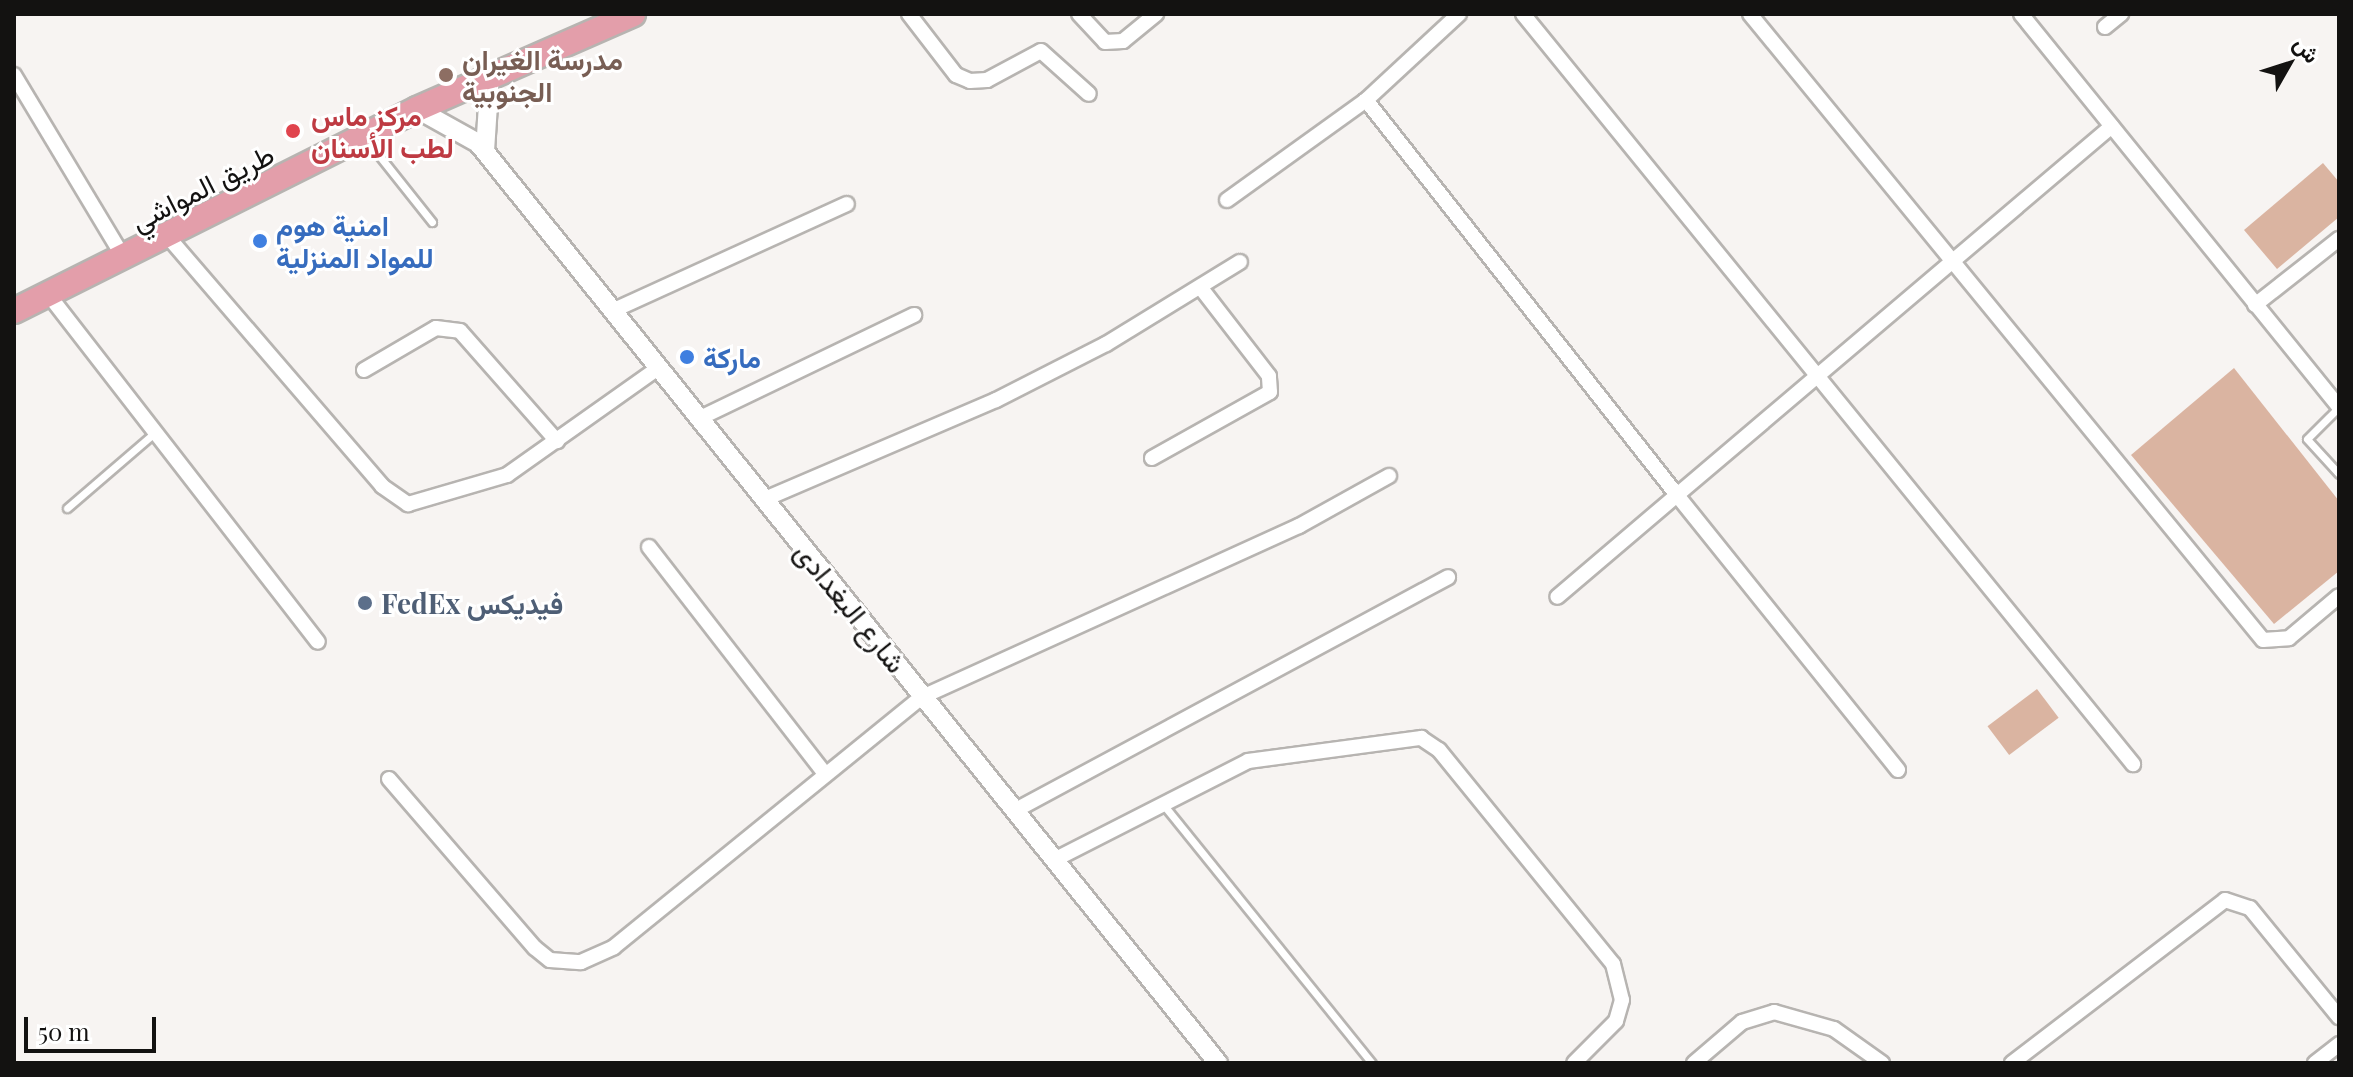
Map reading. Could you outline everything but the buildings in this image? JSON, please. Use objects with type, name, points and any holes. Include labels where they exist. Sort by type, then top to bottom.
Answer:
[{"type":"main road","name":"طريق المواشي","points":[[14,311],[125,261],[417,109],[600,21],[633,14]]},
{"type":"street","points":[[909,14],[956,75],[987,80],[1041,51],[1089,94]]},
{"type":"street","points":[[1079,14],[1105,42],[1123,41],[1156,14]]},
{"type":"street","points":[[1523,14],[2133,764]]},
{"type":"street","points":[[1750,14],[2263,640],[2289,638],[2339,596]]},
{"type":"street","points":[[2021,14],[2339,407]]},
{"type":"street","points":[[2105,27],[2121,14]]},
{"type":"street","points":[[1227,200],[1366,100],[1455,15]]},
{"type":"street","points":[[485,151],[490,74]]},
{"type":"street","points":[[14,75],[125,261]]},
{"type":"street","points":[[1366,100],[1898,770]]},
{"type":"street","name":"شارع البغدادى","points":[[417,109],[462,130],[485,151],[1218,1063]]},
{"type":"street","points":[[1557,597],[1817,378],[1950,259],[2112,126]]},
{"type":"street","points":[[612,311],[847,204]]},
{"type":"street","points":[[169,238],[394,499],[421,503],[507,475],[658,368]]},
{"type":"street","points":[[2255,305],[2339,239]]},
{"type":"street","points":[[765,499],[996,400],[1201,288],[1240,262]]},
{"type":"street","points":[[1152,458],[1270,392],[1269,376],[1201,288]]},
{"type":"street","points":[[48,294],[153,434],[318,642]]},
{"type":"street","points":[[698,419],[914,315]]},
{"type":"street","points":[[364,370],[436,328],[460,331],[557,441]]},
{"type":"street","points":[[389,779],[535,948],[566,963],[614,947],[922,697],[1299,526],[1389,476]]},
{"type":"street","points":[[649,547],[825,774]]},
{"type":"street","points":[[1014,811],[1448,577]]},
{"type":"street","points":[[1054,860],[1161,802],[1248,761],[1421,738],[1439,750],[1613,964],[1622,1000],[1616,1021],[1574,1063]]},
{"type":"street","points":[[2012,1063],[2225,900],[2250,908],[2339,1017]]},
{"type":"street","points":[[1694,1063],[1742,1022],[1774,1012],[1834,1029],[1882,1063]]},
{"type":"street","points":[[2315,1063],[2339,1044]]},
{"type":"lane","points":[[364,137],[432,222]]},
{"type":"lane","points":[[2339,407],[2307,439],[2339,474]]},
{"type":"lane","points":[[67,508],[153,434]]},
{"type":"lane","points":[[1161,802],[1372,1063]]},
{"type":"place","name":"مدرسة الغيران الجنوبية","points":[[446,75]]},
{"type":"place","name":"مركز ماس لطب الأسنان","points":[[293,131]]},
{"type":"place","name":"امنية هوم للمواد المنزلية","points":[[260,241]]},
{"type":"place","name":"ماركة","points":[[687,357]]},
{"type":"place","name":"FedEx فيديكس","points":[[365,603]]}]
